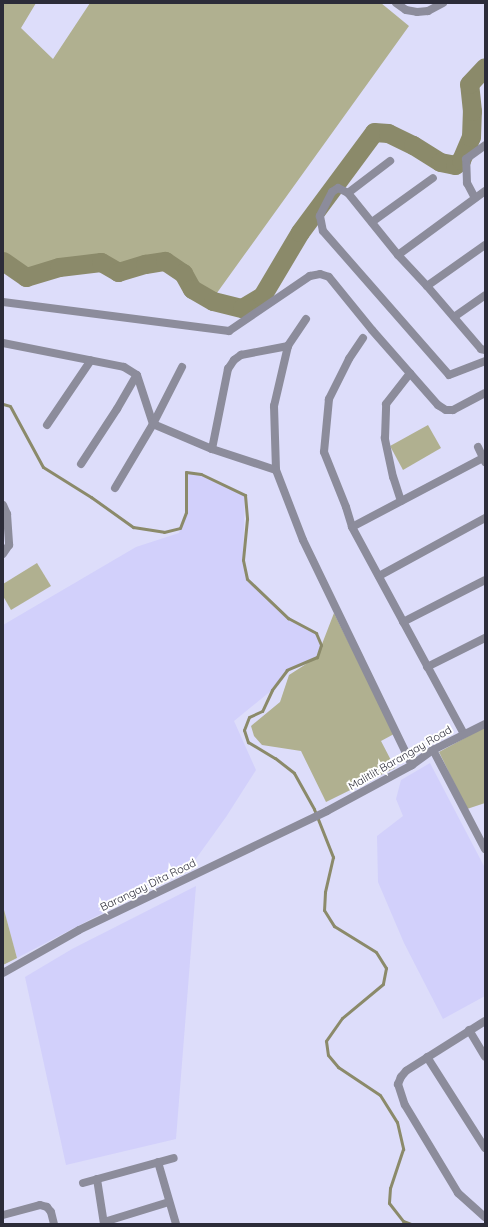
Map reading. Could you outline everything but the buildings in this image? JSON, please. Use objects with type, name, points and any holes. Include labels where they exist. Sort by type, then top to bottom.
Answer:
[{"type":"street","points":[[396,3],[406,10],[417,12],[428,11],[443,3]]},
{"type":"street","points":[[475,198],[467,183],[466,160],[485,145]]},
{"type":"street","points":[[348,193],[390,161]]},
{"type":"street","points":[[372,222],[433,178]]},
{"type":"street","points":[[485,350],[481,349],[427,286],[398,255],[348,193],[338,188],[332,192],[320,216],[322,230],[449,375],[485,361]]},
{"type":"street","points":[[398,255],[485,191]]},
{"type":"street","points":[[427,286],[485,245]]},
{"type":"street","points":[[3,302],[229,331],[310,276],[320,274],[329,277],[372,330],[438,405],[446,410],[453,410],[485,393]]},
{"type":"street","points":[[454,317],[485,295]]},
{"type":"street","points":[[306,319],[288,346],[274,406],[276,470],[303,540],[412,765]]},
{"type":"street","points":[[363,338],[348,359],[329,399],[324,452],[346,507],[352,527],[464,734]]},
{"type":"street","points":[[3,343],[124,367],[137,375],[153,424],[212,449],[276,470]]},
{"type":"street","points":[[212,449],[228,369],[234,360],[241,355],[288,346]]},
{"type":"street","points":[[47,425],[91,360]]},
{"type":"street","points":[[116,488],[153,424],[182,367]]},
{"type":"street","points":[[400,501],[393,477],[385,438],[386,404],[410,373]]},
{"type":"street","points":[[81,464],[137,375]]},
{"type":"street","points":[[352,527],[400,501],[484,460],[478,446]]},
{"type":"street","points":[[3,504],[7,514],[9,545],[3,554]]},
{"type":"street","points":[[379,576],[485,518]]},
{"type":"street","points":[[403,622],[485,580]]},
{"type":"street","points":[[427,668],[485,638]]},
{"type":"street","name":"Malitlit Barangay Road","points":[[306,822],[412,765],[433,750],[485,724]]},
{"type":"street","points":[[433,750],[485,849]]},
{"type":"street","name":"Barangay Dita Road","points":[[3,973],[79,930],[306,822]]},
{"type":"street","points":[[485,1021],[406,1071],[398,1084],[405,1105],[458,1193],[485,1217]]},
{"type":"street","points":[[469,1030],[485,1057]]},
{"type":"street","points":[[427,1057],[485,1148]]},
{"type":"street","points":[[83,1183],[174,1158]]},
{"type":"street","points":[[158,1162],[176,1224]]},
{"type":"street","points":[[97,1179],[104,1223],[169,1202]]},
{"type":"street","points":[[3,1215],[40,1205],[47,1207],[51,1212],[54,1224]]},
{"type":"shaded area","points":[[186,472],[201,474],[245,495],[243,560],[247,579],[288,618],[316,633],[321,645],[317,657],[287,670],[272,690],[234,721],[256,770],[226,817],[190,867],[17,958],[3,906],[3,625],[136,547],[179,533],[186,512]]},
{"type":"shaded area","points":[[430,763],[485,868],[485,996],[443,1019],[404,943],[378,882],[377,836],[403,816],[396,799],[401,780]]},
{"type":"shaded area","points":[[196,886],[176,1139],[66,1165],[25,977],[72,949]]},
{"type":"green space","points":[[3,3],[36,3],[21,28],[53,59],[90,3],[381,3],[409,26],[214,297],[192,289],[183,273],[165,261],[144,264],[118,272],[101,262],[59,267],[26,277],[3,261]]},
{"type":"green space","points":[[428,425],[441,448],[403,470],[390,446]]},
{"type":"green space","points":[[37,563],[51,586],[11,610],[3,596],[3,584]]},
{"type":"green space","points":[[334,613],[394,734],[381,741],[395,768],[326,802],[301,751],[262,745],[254,736],[251,726],[280,702],[289,675],[317,657]]},
{"type":"green space","points":[[485,727],[485,803],[467,809],[439,752]]},
{"type":"green space","points":[[3,906],[17,958],[3,965]]},
{"type":"waterway","points":[[3,261],[26,277],[59,267],[101,262],[118,272],[145,264],[165,261],[183,273],[192,289],[213,301],[242,308],[262,296],[300,232],[374,132],[388,133],[413,145],[440,162],[455,165],[461,160],[471,137],[472,111],[469,84],[485,67]]},
{"type":"waterway","points":[[3,404],[10,406],[43,467],[91,497],[133,527],[164,532],[180,528],[186,512],[186,472],[201,474],[245,495],[247,519],[243,560],[247,579],[288,618],[316,633],[321,645],[317,657],[287,670],[272,690],[262,711],[249,717],[244,730],[248,742],[275,758],[294,773],[314,809],[333,857],[325,892],[324,910],[334,926],[376,952],[386,968],[383,984],[342,1018],[326,1041],[328,1055],[338,1067],[380,1095],[397,1122],[403,1149],[390,1188],[389,1203],[403,1221],[411,1224]]}]
